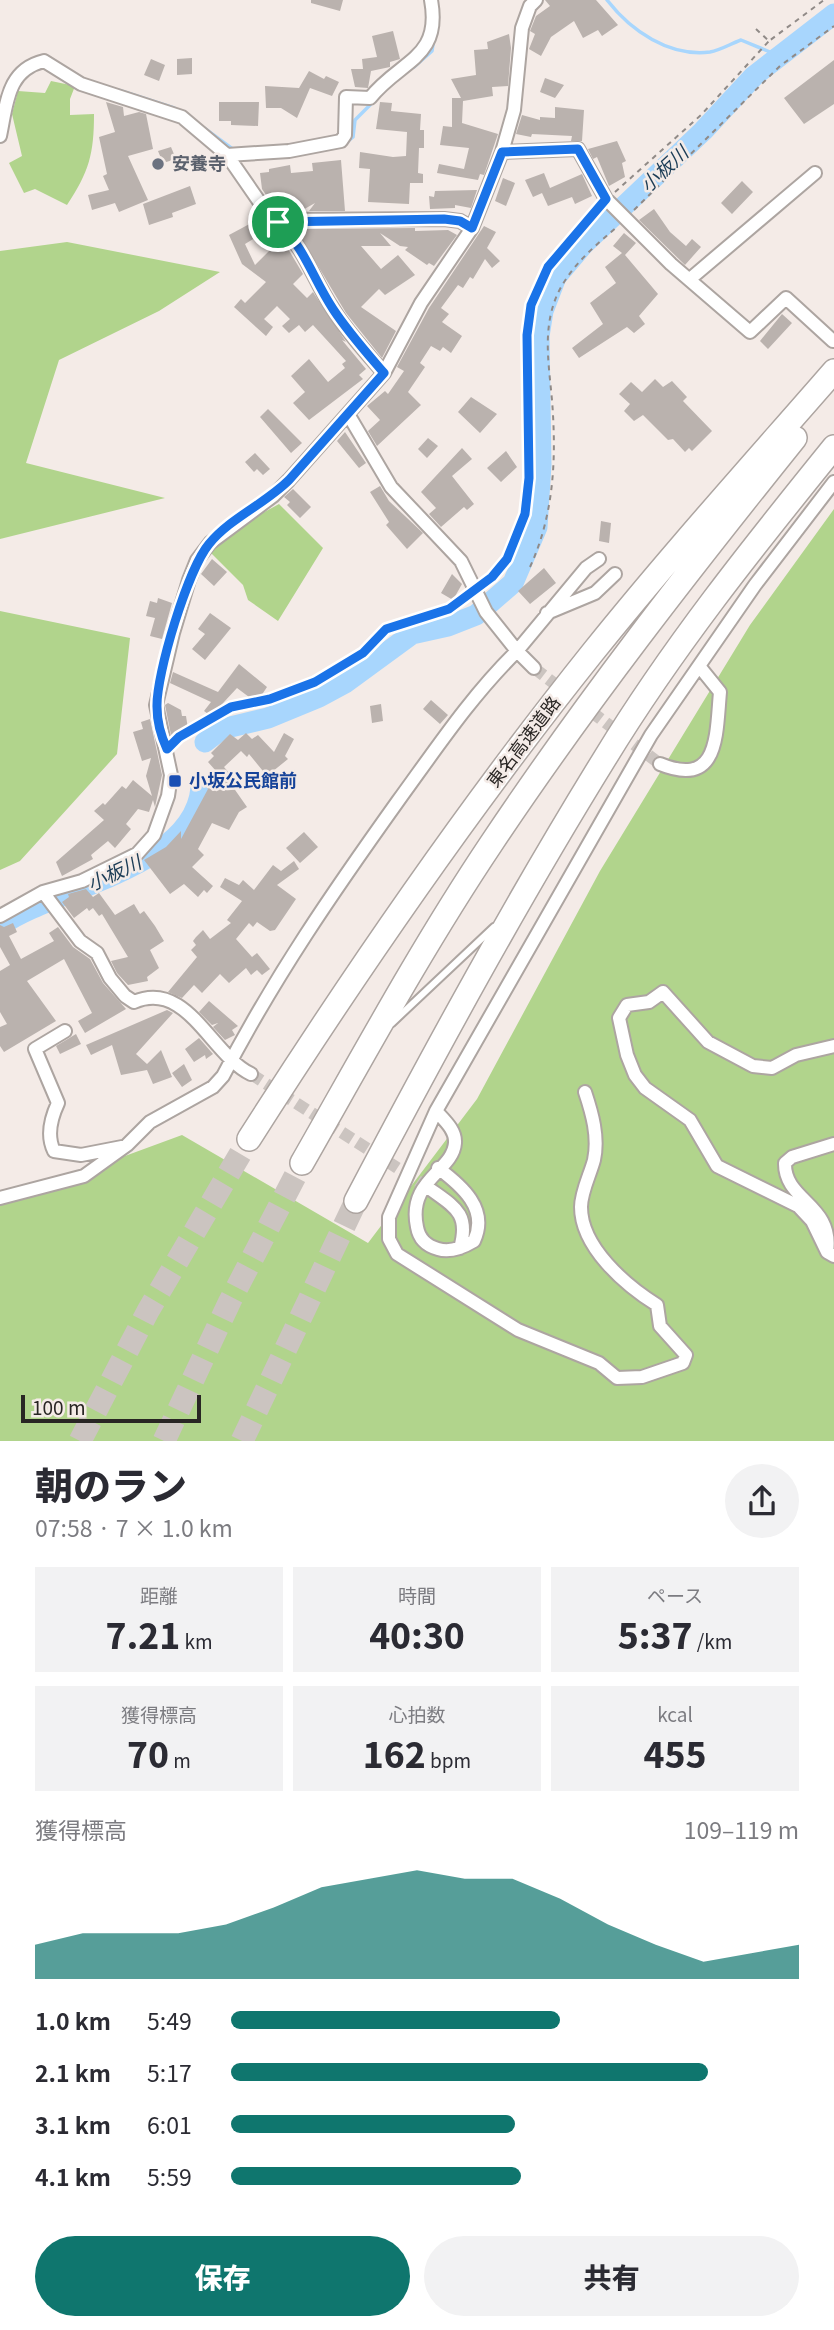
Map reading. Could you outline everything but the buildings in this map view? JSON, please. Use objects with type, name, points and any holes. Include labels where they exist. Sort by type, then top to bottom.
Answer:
[{"type":"highway","name":"東名高速道路","points":[[249,1139],[398,912],[516,751],[639,595],[834,371]]},
{"type":"highway","name":"東名高速道路","points":[[302,1163],[370,1043],[489,847],[551,755],[617,663],[834,391]]},
{"type":"highway","points":[[356,1200],[518,905],[605,756],[740,564],[834,447]]},
{"type":"street","points":[[229,154],[246,151],[289,151],[341,141],[345,135],[346,97],[370,98],[428,44],[433,25],[431,0]]},
{"type":"street","points":[[0,916],[43,892],[82,881],[137,854],[148,845],[154,835],[168,796],[171,775],[156,705],[173,634],[197,560],[224,529],[273,496],[384,373],[421,303],[472,228],[502,152],[514,110],[522,28],[530,6],[536,0]]},
{"type":"street","points":[[0,136],[13,80],[32,64],[44,61],[91,88],[136,100],[182,117],[229,154],[250,191],[272,220],[444,219],[460,221],[472,228]]},
{"type":"street","points":[[502,152],[578,149],[606,199],[750,332],[786,298],[833,341]]},
{"type":"street","points":[[690,279],[815,173]]},
{"type":"street","points":[[278,222],[299,243],[337,315],[384,373]]},
{"type":"street","points":[[348,414],[391,487],[447,543],[461,561],[486,612],[534,668]]},
{"type":"street","points":[[585,1092],[595,1135],[595,1157],[581,1204],[583,1228],[592,1244],[626,1281],[657,1305],[660,1326],[686,1355],[683,1363],[642,1377],[617,1378],[599,1363],[518,1330],[397,1254],[389,1239],[389,1217],[436,1111],[637,758],[755,585],[834,482]]},
{"type":"street","points":[[0,1198],[84,1176],[127,1145],[166,1111],[213,1087],[278,975],[459,716],[586,568],[599,559]]},
{"type":"street","points":[[547,612],[595,593],[615,574]]},
{"type":"street","points":[[660,764],[696,771],[706,764],[712,751],[720,692],[699,666]]},
{"type":"street","points":[[43,892],[80,941],[97,953],[110,978],[125,996],[134,1002],[148,998],[172,1000],[231,1060],[251,1073]]},
{"type":"street","points":[[831,1254],[812,1221],[798,1206],[718,1166],[691,1120],[645,1088],[635,1075],[620,1018],[627,1005],[649,1002],[663,992],[708,1042],[753,1066],[772,1068],[796,1055],[834,1046]]},
{"type":"street","points":[[65,1031],[35,1049],[58,1103],[51,1117],[51,1146],[60,1153],[81,1155],[127,1145]]},
{"type":"street","points":[[436,1111],[451,1128],[455,1143],[449,1157],[439,1168],[418,1198],[415,1213],[418,1233],[421,1239],[440,1250],[460,1248],[474,1241],[480,1223],[478,1212],[465,1191],[439,1168]]},
{"type":"street","points":[[831,1254],[831,1236],[826,1225],[803,1195],[793,1188],[785,1163],[792,1157],[834,1144]]},
{"type":"street","points":[[430,1189],[458,1209],[463,1225],[460,1248]]},
{"type":"lane","points":[[370,1043],[518,905]]},
{"type":"path","points":[[167,749],[179,737],[231,707],[282,695],[315,682],[363,653],[386,629],[449,609],[476,592],[507,559],[525,514],[530,429],[527,335],[537,286],[563,248],[606,199],[701,115],[769,41],[824,0]]},
{"type":"path","points":[[530,567],[544,533],[552,488],[553,419],[547,355],[552,311],[570,273],[780,66],[834,26]]},
{"type":"path","points":[[756,29],[769,41]]},
{"type":"green space","points":[[51,81],[75,86],[70,99],[70,115],[94,114],[89,162],[67,205],[35,189],[24,193],[9,163],[22,156],[12,114],[18,91],[45,93]]},
{"type":"green space","points":[[67,242],[220,272],[159,311],[59,360],[26,463],[165,498],[0,539],[0,251]]},
{"type":"green space","points":[[279,504],[323,548],[278,621],[248,600],[243,585],[210,552],[230,531]]},
{"type":"green space","points":[[834,509],[834,1441],[0,1441],[0,1202],[182,1135],[368,1243],[477,1099],[600,871],[750,625]]},
{"type":"green space","points":[[0,611],[130,638],[117,754],[20,861],[0,870]]},
{"type":"waterway","points":[[607,0],[627,22],[652,40],[680,50],[710,52],[741,40],[770,52],[801,39]]},
{"type":"waterway","name":"小板川","points":[[205,742],[222,729],[268,718],[319,697],[345,683],[412,634],[448,626],[476,615],[513,583],[537,527],[541,465],[539,336],[543,311],[556,277],[583,245],[703,131],[754,76],[834,14]]},
{"type":"waterway","points":[[414,67],[432,51],[434,38]]},
{"type":"waterway","points":[[118,90],[174,108]]},
{"type":"waterway","points":[[347,142],[353,137],[355,120],[379,96]]},
{"type":"waterway","points":[[204,128],[234,150]]},
{"type":"waterway","name":"小板川","points":[[0,926],[24,912],[118,873],[149,857],[174,838],[193,816],[201,788]]},
{"type":"tunnel","points":[[534,668],[660,764]]},
{"type":"tunnel","points":[[251,1074],[430,1189]]},
{"type":"tunnel","points":[[80,1441],[148,1311],[249,1139]]},
{"type":"tunnel","points":[[164,1441],[230,1301],[302,1163]]},
{"type":"tunnel","points":[[242,1441],[356,1201]]},
{"type":"place","name":"安養寺","points":[[158,164]]},
{"type":"place","name":"小坂公民館前","points":[[175,781]]},
{"type":"route","points":[[578,149],[606,199],[548,267],[537,286],[531,305],[527,335],[529,478],[525,514],[507,559],[476,591],[449,609],[386,629],[363,653],[315,682],[270,699],[231,707],[179,737],[167,749],[156,705],[173,634],[197,560],[224,529],[273,496],[289,480],[384,373],[331,307],[299,243],[278,222],[338,218],[444,219],[460,221],[472,228],[502,152],[578,149]]}]
